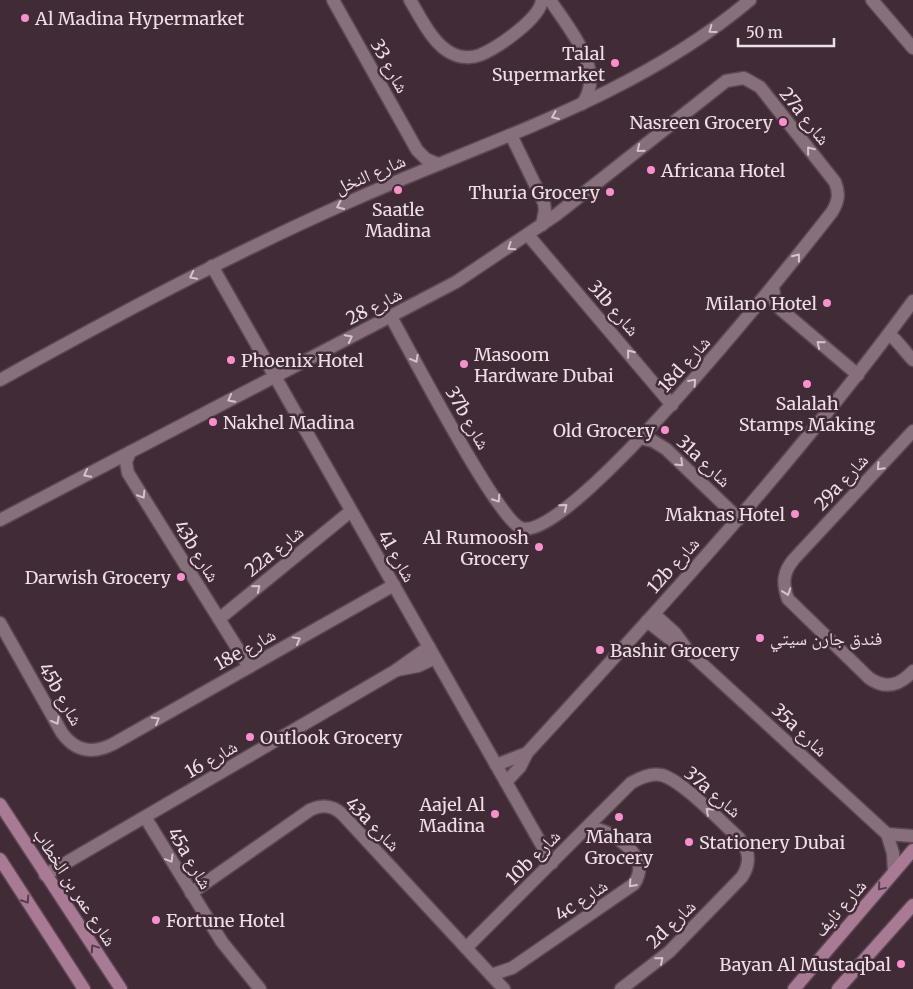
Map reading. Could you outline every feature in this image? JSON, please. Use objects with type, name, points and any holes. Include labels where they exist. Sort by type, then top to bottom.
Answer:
[{"type":"main road","name":"شارع عمر بن الخطاب","points":[[0,804],[121,989]]},
{"type":"main road","name":"شارع نايف","points":[[794,989],[913,850]]},
{"type":"main road","points":[[0,859],[84,989]]},
{"type":"main road","points":[[838,989],[913,905]]},
{"type":"street","name":"شارع 33","points":[[333,0],[417,150],[426,159],[438,164]]},
{"type":"street","points":[[410,0],[443,48],[454,55],[466,57],[478,56],[490,50],[526,24],[538,12],[542,0]]},
{"type":"street","points":[[550,0],[575,40],[591,71],[591,89],[582,104]]},
{"type":"street","name":"شارع النخل","points":[[0,380],[212,266],[352,200],[582,104],[644,74],[676,55],[750,0]]},
{"type":"street","points":[[872,0],[913,48]]},
{"type":"street","name":"27a شارع","points":[[735,78],[752,82],[760,87],[835,182],[838,190]]},
{"type":"street","name":"شارع 28","points":[[0,520],[456,282],[542,225],[726,81],[735,78]]},
{"type":"street","points":[[510,135],[541,196],[545,210],[542,225]]},
{"type":"street","points":[[412,176],[417,163],[417,150]]},
{"type":"street","name":"18d شارع","points":[[523,529],[539,527],[552,517],[595,481],[672,405],[773,288],[832,212],[838,198],[838,190]]},
{"type":"street","points":[[541,196],[555,203],[570,204]]},
{"type":"street","name":"31b شارع","points":[[528,235],[672,405]]},
{"type":"street","name":"شارع 41","points":[[212,266],[552,863]]},
{"type":"street","points":[[773,288],[775,301],[783,312],[858,375]]},
{"type":"street","name":"12b شارع","points":[[506,782],[520,767],[527,753],[739,519],[858,375],[913,301]]},
{"type":"street","name":"37b شارع","points":[[391,317],[465,451],[510,519],[523,529]]},
{"type":"street","points":[[886,337],[902,345],[909,356]]},
{"type":"street","name":"29a شارع","points":[[913,431],[794,558],[784,578],[784,588],[788,598],[869,678],[885,686],[894,685],[903,681],[913,671]]},
{"type":"street","name":"31a شارع","points":[[639,438],[654,441],[666,449],[739,519]]},
{"type":"street","name":"43b شارع","points":[[130,452],[126,462],[128,473],[248,667]]},
{"type":"street","name":"22a شارع","points":[[219,619],[351,510]]},
{"type":"street","name":"18e شارع","points":[[113,744],[394,585]]},
{"type":"street","name":"35a شارع","points":[[650,617],[679,638],[689,652],[887,834]]},
{"type":"street","name":"45b شارع","points":[[0,622],[69,742],[79,748],[91,751],[103,749],[113,744]]},
{"type":"street","name":"شارع 16","points":[[45,875],[394,670],[418,666],[432,652]]},
{"type":"street","name":"12b شارع","points":[[496,765],[527,753]]},
{"type":"street","name":"37a شارع","points":[[624,790],[631,783],[650,775],[661,775],[679,784],[745,845],[748,862],[742,877]]},
{"type":"street","name":"10b شارع","points":[[466,948],[624,790]]},
{"type":"street","name":"43a شارع","points":[[191,893],[310,810],[316,807],[331,807],[343,815],[504,989]]},
{"type":"street","points":[[605,809],[605,821],[609,832]]},
{"type":"street","name":"45a شارع","points":[[145,817],[222,942],[260,989]]},
{"type":"street","points":[[586,829],[597,828],[609,832]]},
{"type":"street","name":"4c شارع","points":[[491,975],[512,968],[634,884],[639,871],[636,858],[609,832]]},
{"type":"street","points":[[894,872],[893,853],[887,834],[913,836]]},
{"type":"street","name":"2d شارع","points":[[621,989],[669,952],[742,877]]},
{"type":"place","name":"Al Madina Hypermarket","points":[[25,18]]},
{"type":"place","name":"Talal Supermarket","points":[[615,63]]},
{"type":"place","name":"Nasreen Grocery","points":[[783,122]]},
{"type":"place","name":"Africana Hotel","points":[[651,170]]},
{"type":"place","name":"Saatle Madina","points":[[398,190]]},
{"type":"place","name":"Thuria Grocery","points":[[610,192]]},
{"type":"place","name":"Milano Hotel","points":[[827,303]]},
{"type":"place","name":"Phoenix Hotel","points":[[231,360]]},
{"type":"place","name":"Masoom Hardware Dubai","points":[[464,364]]},
{"type":"place","name":"Salalah Stamps Making","points":[[807,384]]},
{"type":"place","name":"Nakhel Madina","points":[[213,422]]},
{"type":"place","name":"Old Grocery","points":[[665,430]]},
{"type":"place","name":"Maknas Hotel","points":[[795,514]]},
{"type":"place","name":"Al Rumoosh Grocery","points":[[539,547]]},
{"type":"place","name":"Darwish Grocery","points":[[181,577]]},
{"type":"place","name":"فندق جارن سيتي","points":[[760,638]]},
{"type":"place","name":"Bashir Grocery","points":[[600,650]]},
{"type":"place","name":"Outlook Grocery","points":[[250,737]]},
{"type":"place","name":"Aajel Al Madina","points":[[495,814]]},
{"type":"place","name":"Mahara Grocery","points":[[619,817]]},
{"type":"place","name":"Stationery Dubai","points":[[689,842]]},
{"type":"place","name":"Fortune Hotel","points":[[156,920]]},
{"type":"place","name":"Bayan Al Mustaqbal","points":[[901,964]]}]
